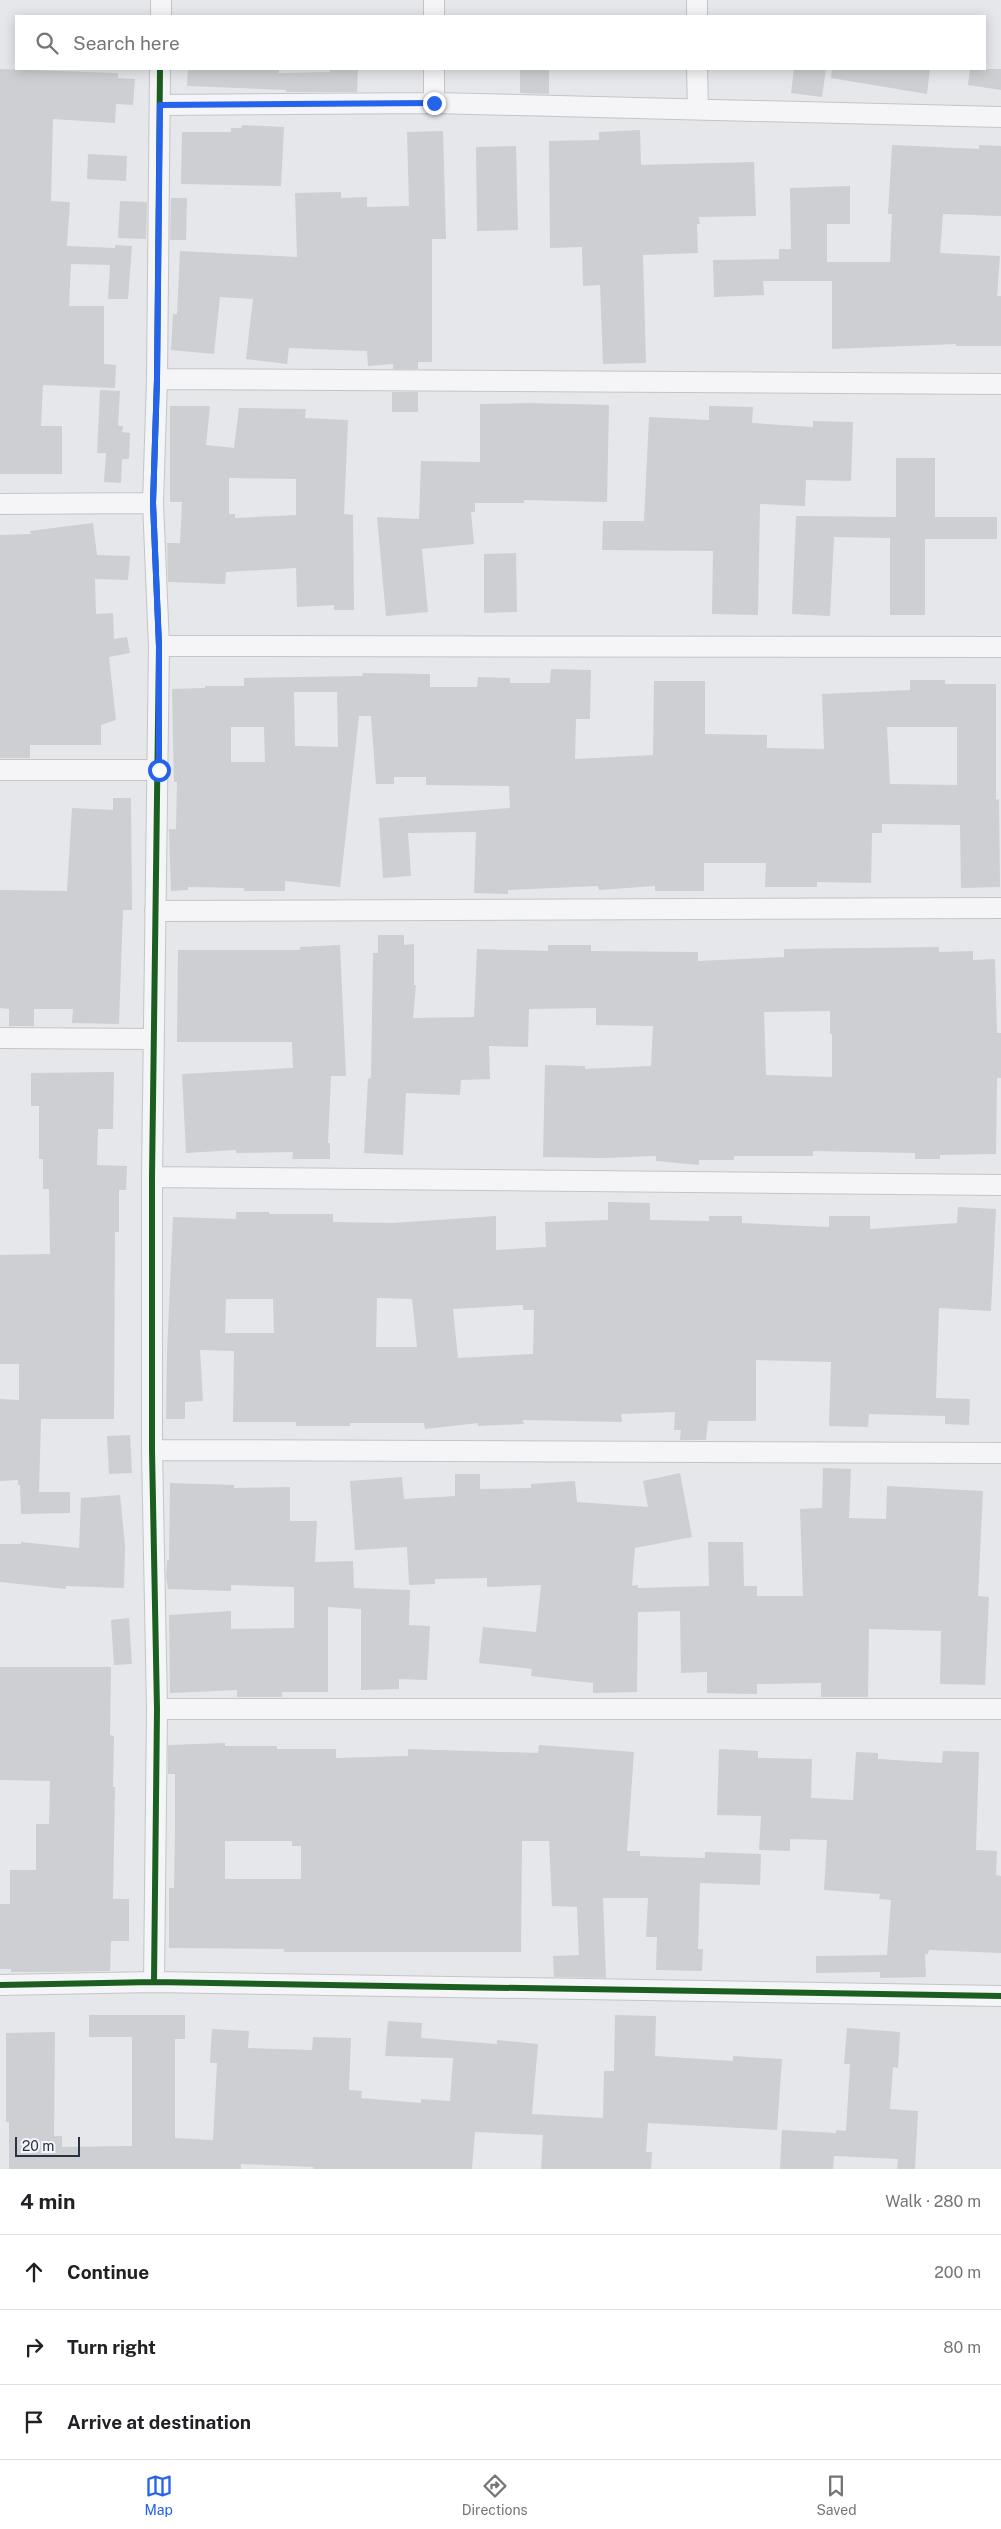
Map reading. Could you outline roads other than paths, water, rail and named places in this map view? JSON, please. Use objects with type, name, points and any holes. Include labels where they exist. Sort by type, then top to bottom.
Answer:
[{"type":"street","points":[[161,0],[161,15]]},
{"type":"street","points":[[434,0],[434,15]]},
{"type":"street","points":[[697,0],[697,15]]},
{"type":"street","points":[[154,1982],[158,1709],[152,1450],[152,1177],[155,911],[159,770],[159,646],[153,503],[157,379],[160,70]]},
{"type":"street","points":[[434,70],[434,103]]},
{"type":"street","points":[[697,70],[698,110]]},
{"type":"street","points":[[160,105],[434,103],[1001,117]]},
{"type":"street","points":[[157,379],[1001,384]]},
{"type":"street","points":[[0,504],[153,503]]},
{"type":"street","points":[[159,646],[1001,647]]},
{"type":"street","points":[[0,770],[159,770]]},
{"type":"street","points":[[155,911],[1001,908]]},
{"type":"street","points":[[0,1038],[153,1039]]},
{"type":"street","points":[[152,1177],[1001,1185]]},
{"type":"street","points":[[152,1450],[1001,1453]]},
{"type":"street","points":[[158,1709],[1001,1709]]},
{"type":"street","points":[[0,1985],[154,1982],[1001,1996]]}]
